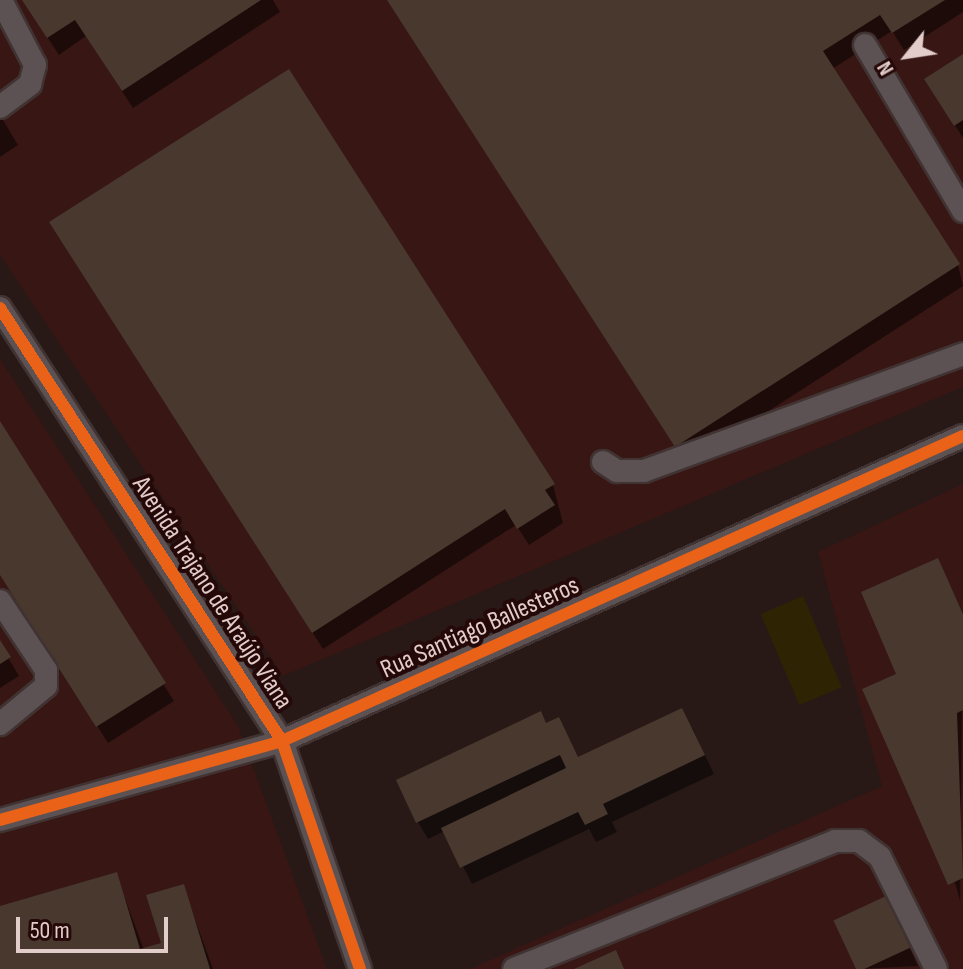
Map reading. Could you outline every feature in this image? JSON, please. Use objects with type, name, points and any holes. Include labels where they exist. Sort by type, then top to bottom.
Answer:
[{"type":"street","points":[[0,107],[30,84],[35,65],[1,0]]},
{"type":"street","points":[[865,45],[963,211]]},
{"type":"street","name":"Avenida Trajano de Araújo Viana","points":[[0,308],[282,741],[360,969]]},
{"type":"street","points":[[603,462],[617,471],[644,471],[963,354]]},
{"type":"street","name":"Rua Santiago Ballesteros","points":[[0,820],[282,741],[963,436]]},
{"type":"street","points":[[0,601],[46,670],[46,686],[0,724]]},
{"type":"street","points":[[514,969],[835,841],[859,841],[880,857],[936,969]]},
{"type":"shaded area","points":[[0,0],[963,0],[963,387],[283,676],[0,255]]},
{"type":"shaded area","points":[[0,359],[238,726],[327,969],[0,969]]},
{"type":"shaded area","points":[[963,484],[963,969],[470,969],[882,786],[818,552]]},
{"type":"shaded area","points":[[803,596],[842,687],[799,705],[761,614]]},
{"type":"building","points":[[22,0],[261,0],[122,91],[75,20],[47,38]]},
{"type":"building","points":[[387,0],[945,0],[892,33],[880,15],[823,51],[960,264],[675,447]]},
{"type":"building","points":[[963,54],[963,120],[954,126],[924,79]]},
{"type":"building","points":[[289,69],[555,484],[545,490],[555,505],[517,529],[505,509],[312,633],[49,222]]},
{"type":"building","points":[[0,421],[166,683],[96,727],[0,575]]},
{"type":"building","points":[[938,558],[963,614],[963,710],[957,713],[963,878],[948,885],[862,689],[896,674],[861,592]]},
{"type":"building","points":[[0,640],[11,657],[0,664]]},
{"type":"building","points":[[682,708],[705,755],[603,804],[608,814],[585,825],[578,812],[460,868],[441,828],[566,768],[560,755],[416,823],[396,780],[541,711],[546,723],[559,717],[578,757]]},
{"type":"building","points":[[117,872],[140,949],[161,943],[146,895],[184,884],[210,969],[0,969],[0,906]]},
{"type":"building","points":[[886,896],[910,948],[864,969],[856,969],[833,921]]},
{"type":"building","points":[[616,950],[624,969],[574,969]]},
{"type":"cycle path","points":[[0,308],[282,741],[360,969]]},
{"type":"cycle path","points":[[0,820],[282,741],[963,436]]}]
